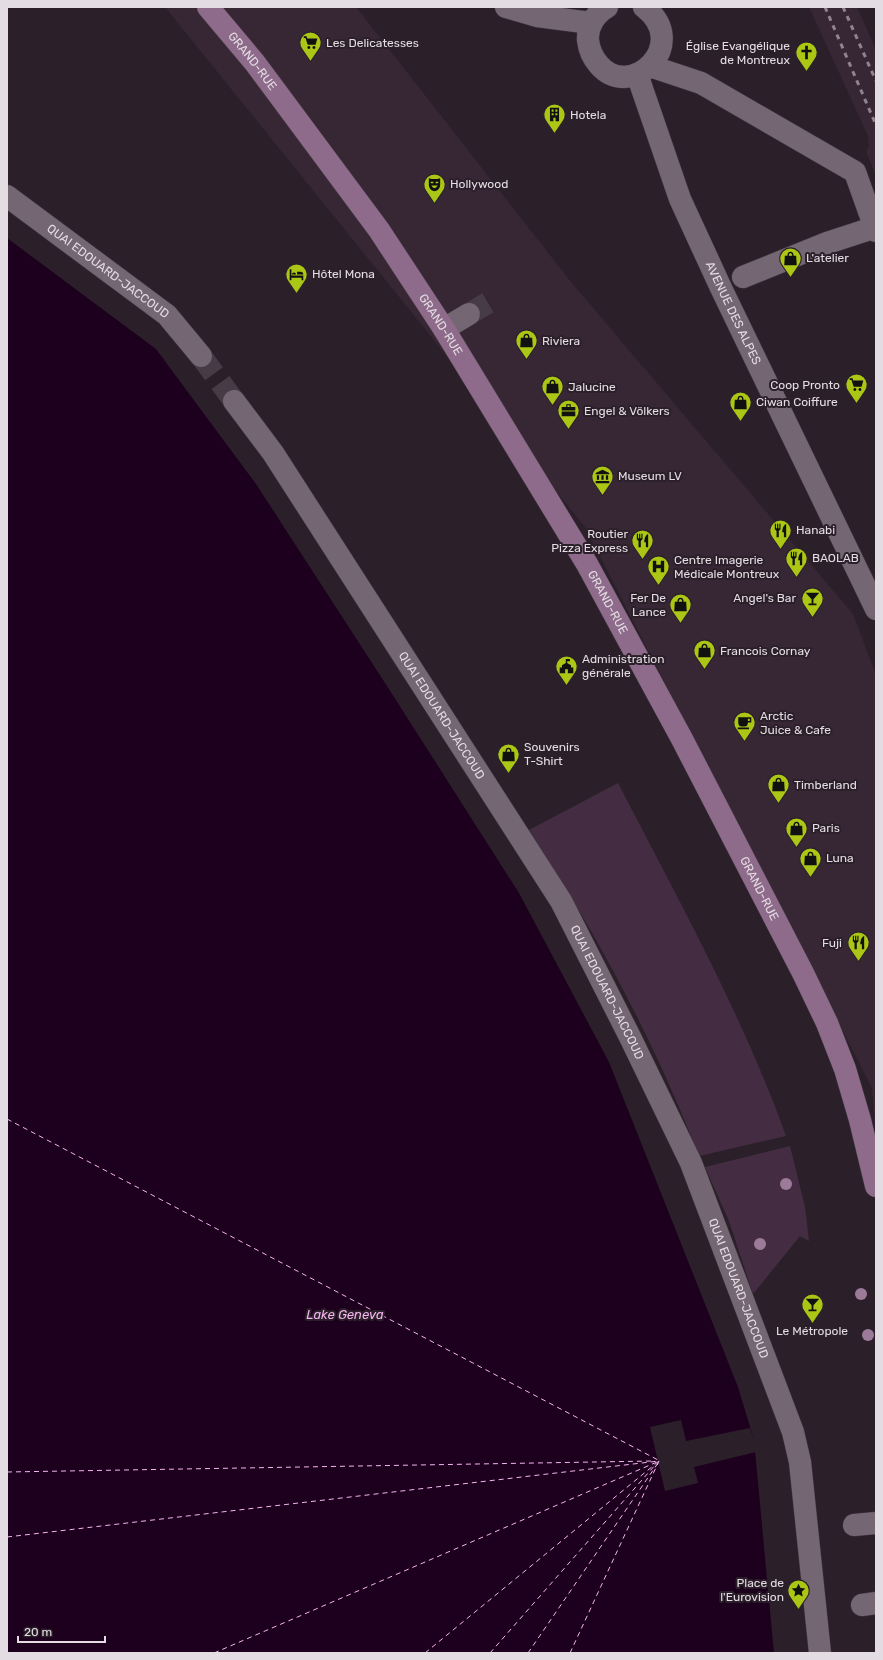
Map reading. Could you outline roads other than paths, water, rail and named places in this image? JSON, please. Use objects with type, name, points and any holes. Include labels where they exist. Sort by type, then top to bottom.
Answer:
[{"type":"main road","name":"GRAND-RUE","points":[[208,7],[255,63],[379,230],[444,329],[587,564],[682,739],[803,973],[845,1068],[860,1120],[876,1186]]},
{"type":"street","points":[[506,7],[537,16],[599,12],[588,35],[588,47],[593,59],[602,68],[613,74],[625,76],[644,70],[658,57],[662,46],[662,35],[654,9]]},
{"type":"street","points":[[644,70],[701,83],[855,172],[876,228],[827,243],[743,277]]},
{"type":"street","name":"AVENUE DES ALPES","points":[[644,70],[680,199],[721,288],[876,609]]},
{"type":"street","name":"QUAI EDOUARD-JACCOUD","points":[[7,196],[167,315],[201,356]]},
{"type":"street","points":[[444,329],[469,314]]},
{"type":"street","name":"QUAI EDOUARD-JACCOUD","points":[[234,401],[273,452],[561,901],[630,1037],[691,1163],[793,1432],[800,1462],[820,1653]]},
{"type":"street","points":[[854,1525],[876,1523]]},
{"type":"water","name":"Lake Geneva","points":[[7,238],[156,349],[256,484],[519,893],[609,1062],[738,1387],[754,1440],[774,1653],[7,1653]]},
{"type":"tunnel","points":[[469,314],[491,301]]},
{"type":"tunnel","points":[[201,356],[234,401]]},
{"type":"railway","points":[[825,7],[876,125]]},
{"type":"railway","points":[[843,7],[876,81]]},
{"type":"place","name":"Les Delicatesses","points":[[310,62]]},
{"type":"place","name":"Église Evangélique de Montreux","points":[[806,72]]},
{"type":"place","name":"Hotela","points":[[554,134]]},
{"type":"place","name":"Hollywood","points":[[434,204]]},
{"type":"place","name":"L'atelier","points":[[791,278]]},
{"type":"place","name":"Hôtel Mona","points":[[296,294]]},
{"type":"place","name":"Riviera","points":[[527,360]]},
{"type":"place","name":"Coop Pronto","points":[[856,404]]},
{"type":"place","name":"Jalucine","points":[[553,406]]},
{"type":"place","name":"Ciwan Coiffure","points":[[741,422]]},
{"type":"place","name":"Engel & Völkers","points":[[569,430]]},
{"type":"place","name":"Museum LV","points":[[603,496]]},
{"type":"place","name":"Hanabi","points":[[781,550]]},
{"type":"place","name":"Routier Pizza Express","points":[[643,560]]},
{"type":"place","name":"BAOLAB","points":[[796,578]]},
{"type":"place","name":"Centre Imagerie Médicale Montreux","points":[[659,586]]},
{"type":"place","name":"Angel's Bar","points":[[812,618]]},
{"type":"place","name":"Fer De Lance","points":[[681,624]]},
{"type":"place","name":"Francois Cornay","points":[[705,670]]},
{"type":"place","name":"Administration générale","points":[[566,686]]},
{"type":"place","name":"Arctic Juice & Cafe","points":[[744,742]]},
{"type":"place","name":"Souvenirs T-Shirt","points":[[509,774]]},
{"type":"place","name":"Timberland","points":[[779,804]]},
{"type":"place","name":"Paris","points":[[797,848]]},
{"type":"place","name":"Luna","points":[[811,878]]},
{"type":"place","name":"Fuji","points":[[858,962]]},
{"type":"place","name":"Le Métropole","points":[[812,1324]]},
{"type":"place","name":"Place de l'Eurovision","points":[[799,1610]]}]
